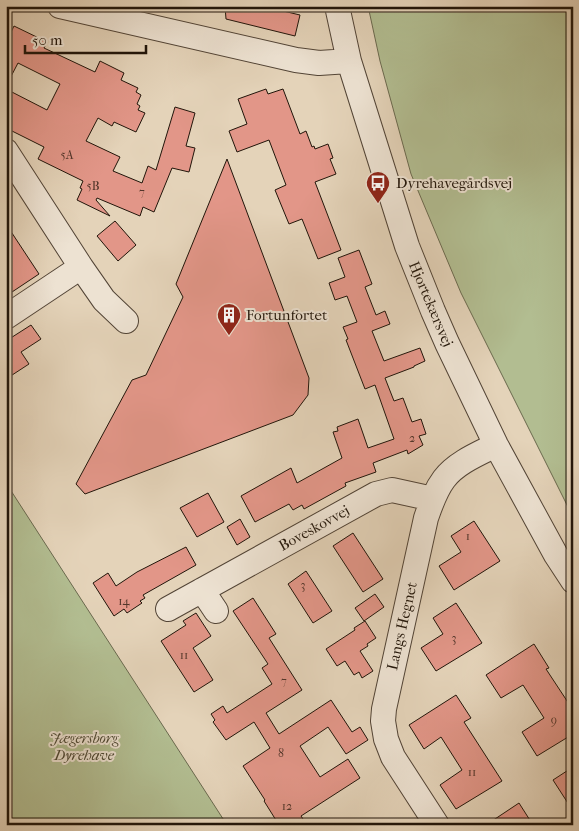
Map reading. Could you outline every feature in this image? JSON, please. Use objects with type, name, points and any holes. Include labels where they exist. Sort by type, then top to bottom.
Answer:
[{"type":"street","points":[[60,6],[127,14],[296,60],[319,63],[349,61]]},
{"type":"street","name":"Hjortekærsvej","points":[[337,6],[349,61],[407,246],[447,343],[496,445],[556,555],[573,581]]},
{"type":"street","points":[[6,151],[104,300],[126,320]]},
{"type":"street","points":[[6,317],[81,267]]},
{"type":"street","name":"Langs Hegnet","points":[[436,825],[393,757],[386,739],[383,721],[384,709],[426,518],[433,499],[445,478],[462,463],[496,445]]},
{"type":"street","name":"Boveskovvej","points":[[168,609],[376,494],[392,490],[433,499]]},
{"type":"street","points":[[202,590],[216,611]]},
{"type":"green space","points":[[368,6],[573,6],[573,517],[461,293],[411,174],[380,61]]},
{"type":"green space","name":"Jægersborg Dyrehave","points":[[6,483],[227,825],[6,825]]},
{"type":"building","points":[[225,6],[262,6],[300,15],[295,36],[226,19]]},
{"type":"building","points":[[14,26],[47,42],[44,48],[95,72],[100,61],[124,73],[121,80],[138,88],[136,92],[141,95],[137,104],[140,106],[138,110],[145,113],[136,132],[114,122],[112,126],[98,118],[86,141],[120,157],[113,171],[142,183],[148,166],[156,170],[175,107],[195,113],[186,146],[195,148],[189,172],[172,168],[154,212],[143,207],[140,216],[97,198],[96,200],[110,216],[77,200],[83,181],[38,159],[44,147],[6,128],[6,89],[47,110],[60,84],[18,63],[6,86],[6,42]]},
{"type":"building","points":[[266,89],[268,94],[283,89],[300,134],[306,131],[312,147],[314,146],[315,149],[328,144],[333,158],[330,159],[336,174],[315,182],[341,250],[318,259],[302,219],[289,224],[275,190],[286,185],[269,140],[237,152],[229,131],[247,124],[238,99]]},
{"type":"building","name":"Fortunfortet","points":[[227,159],[309,378],[308,395],[293,415],[85,494],[76,484],[132,380],[146,375],[183,297],[176,284]]},
{"type":"building","points":[[115,221],[136,245],[118,261],[97,236]]},
{"type":"building","points":[[6,224],[39,274],[6,296]]},
{"type":"building","points":[[359,250],[372,284],[365,287],[376,315],[385,311],[390,324],[372,331],[384,361],[420,348],[425,361],[385,378],[394,401],[403,398],[412,422],[421,419],[426,434],[419,436],[423,445],[408,454],[407,450],[373,463],[376,472],[345,483],[346,486],[304,509],[302,505],[293,510],[289,504],[255,522],[241,496],[291,468],[297,483],[342,458],[333,432],[338,431],[337,427],[358,419],[368,448],[394,439],[375,385],[365,389],[346,340],[348,339],[343,327],[357,322],[347,296],[335,300],[329,283],[345,277],[338,258]]},
{"type":"building","points":[[31,325],[41,339],[21,352],[29,364],[6,379],[6,341]]},
{"type":"building","points":[[208,493],[224,522],[197,537],[180,508]]},
{"type":"building","points":[[240,519],[250,537],[237,545],[227,527]]},
{"type":"building","points":[[474,521],[500,561],[454,590],[439,566],[461,552],[451,536]]},
{"type":"building","points":[[353,533],[383,579],[363,592],[333,546]]},
{"type":"building","points":[[186,547],[196,565],[143,595],[145,598],[140,601],[142,603],[127,613],[124,609],[114,616],[93,583],[108,573],[116,586],[137,572]]},
{"type":"building","points":[[306,571],[332,611],[313,623],[288,584]]},
{"type":"building","points":[[375,594],[384,607],[364,621],[355,608]]},
{"type":"building","points":[[253,598],[276,634],[269,638],[302,690],[266,713],[279,734],[331,700],[352,732],[360,727],[368,740],[346,754],[328,727],[300,746],[320,777],[348,759],[360,778],[301,816],[307,825],[279,825],[243,766],[270,748],[254,722],[226,740],[213,722],[215,720],[211,714],[223,706],[227,713],[272,684],[262,668],[268,664],[233,611]]},
{"type":"building","points":[[456,603],[482,643],[436,671],[421,648],[443,634],[433,618]]},
{"type":"building","points":[[196,613],[211,636],[193,648],[213,680],[194,692],[161,641],[186,625],[183,621]]},
{"type":"building","points":[[365,621],[376,638],[360,651],[373,671],[362,678],[359,672],[354,675],[345,661],[337,666],[326,649]]},
{"type":"building","points":[[534,644],[549,668],[546,669],[573,710],[573,734],[537,756],[522,732],[544,718],[523,685],[501,698],[486,675]]},
{"type":"building","points":[[456,695],[471,718],[464,722],[502,781],[456,809],[440,785],[462,770],[441,737],[424,749],[409,725]]},
{"type":"building","points":[[573,767],[573,811],[553,780]]},
{"type":"building","points":[[519,803],[533,825],[486,825]]},
{"type":"place","name":"Dyrehavegårdsvej","points":[[378,204]]},
{"type":"place","name":"Fortunfortet","points":[[229,336]]}]
